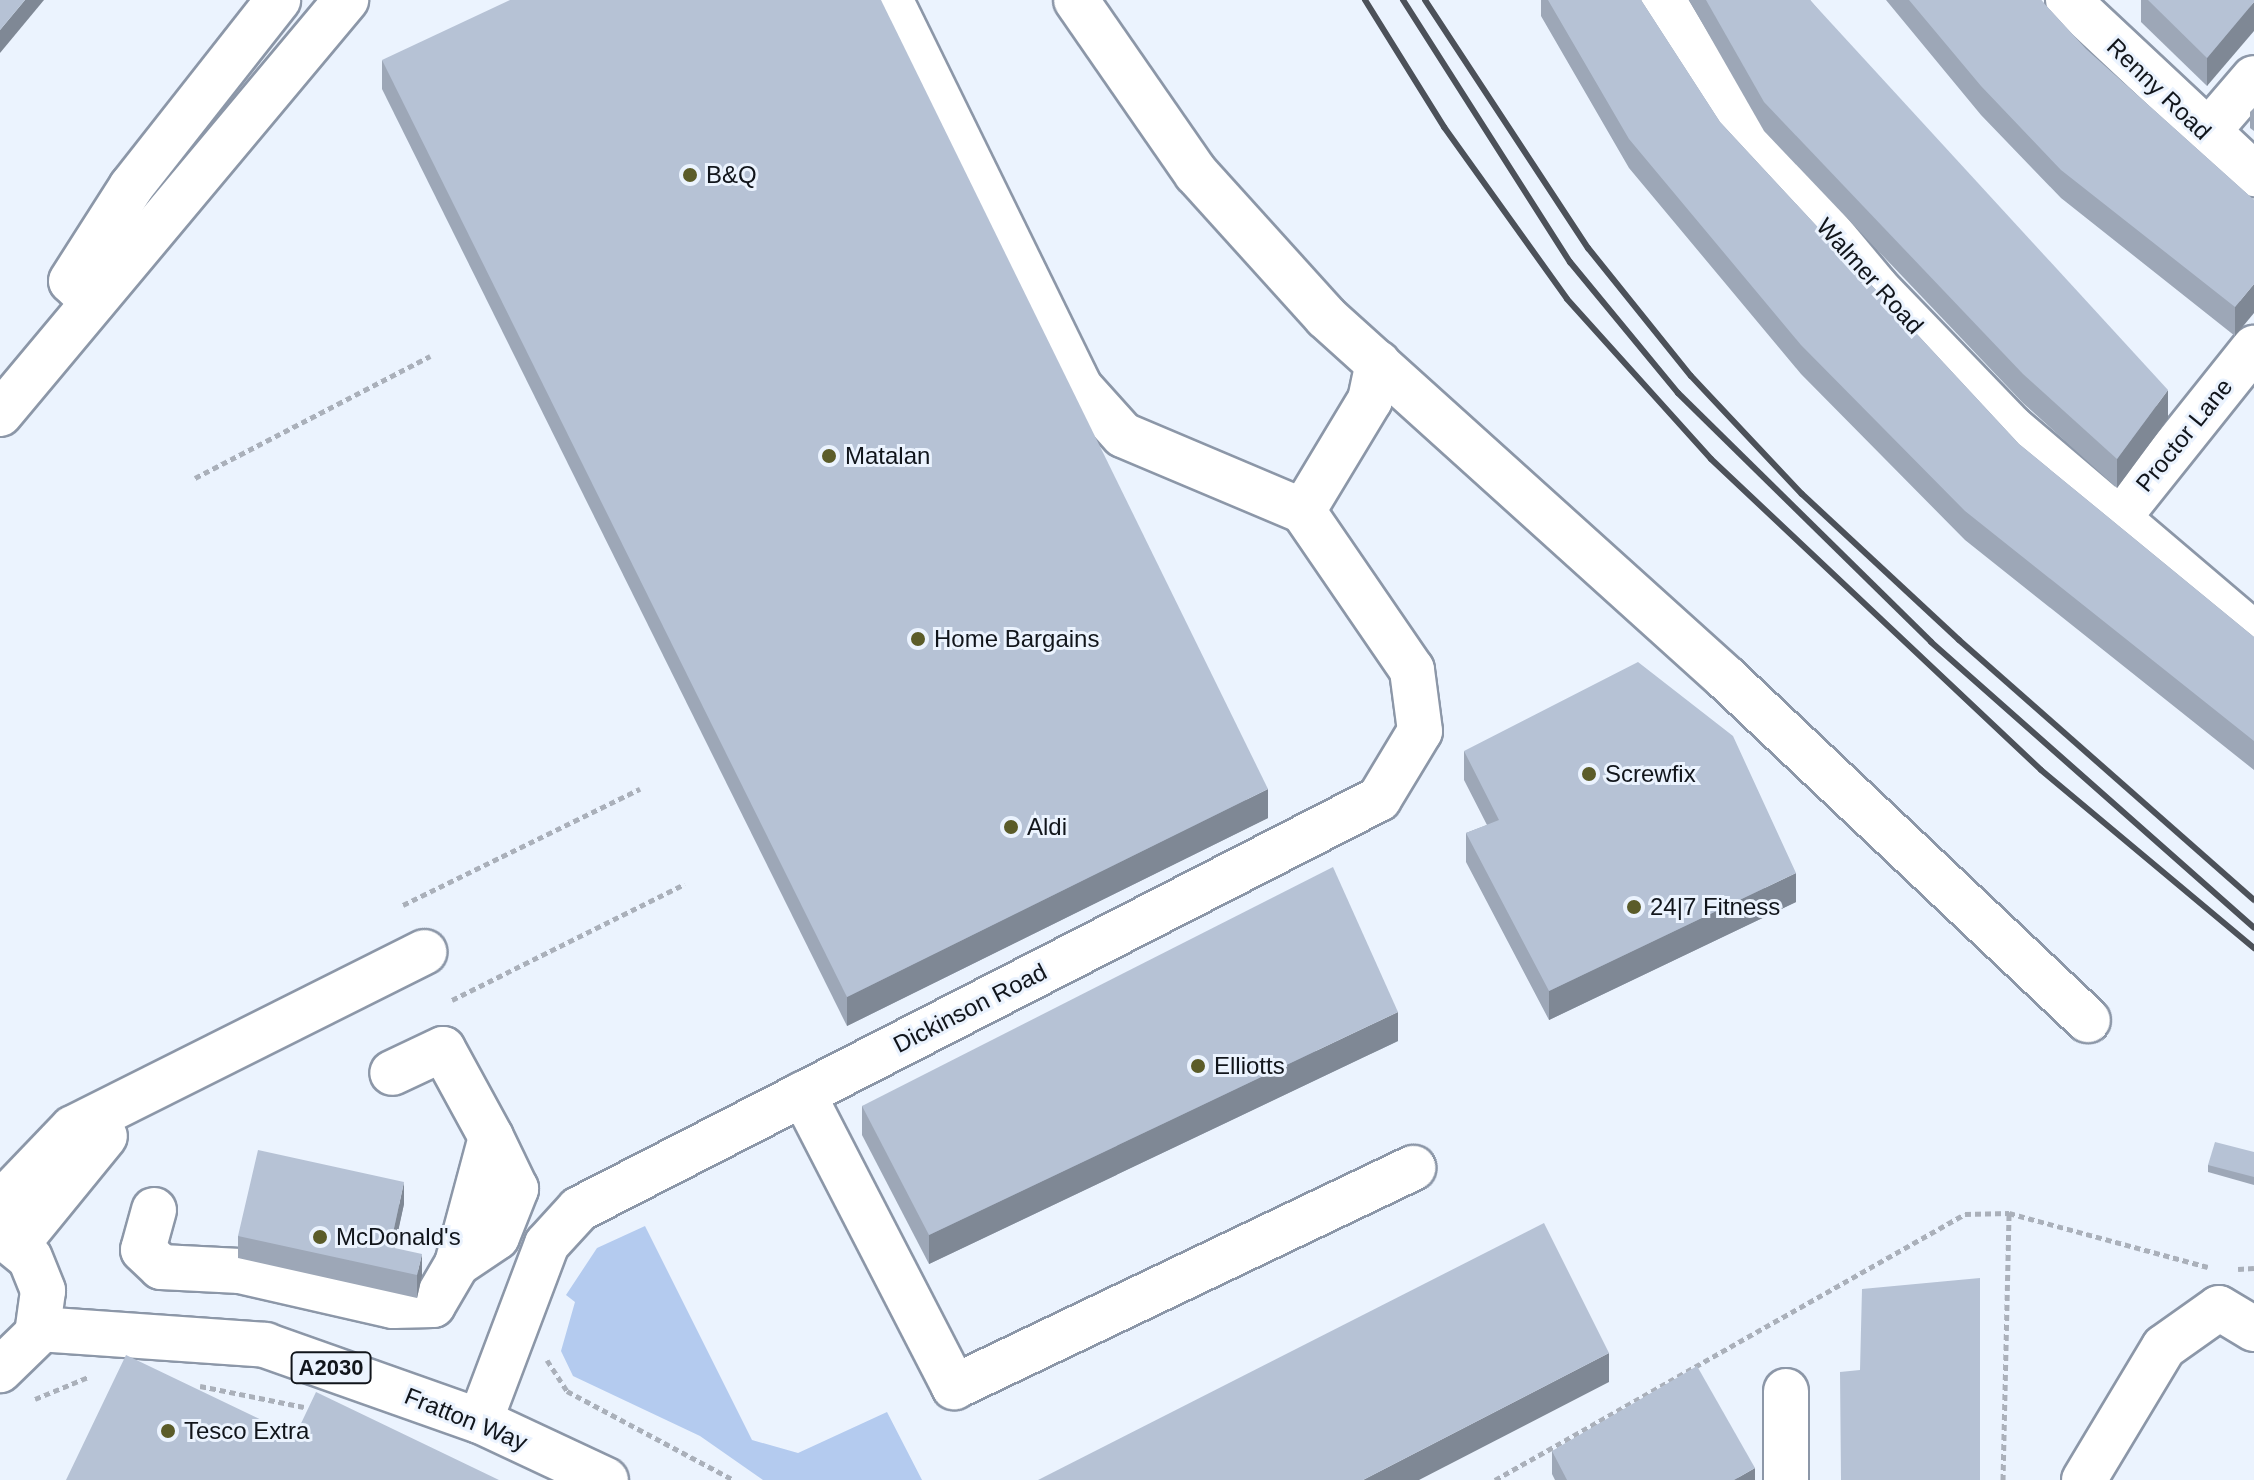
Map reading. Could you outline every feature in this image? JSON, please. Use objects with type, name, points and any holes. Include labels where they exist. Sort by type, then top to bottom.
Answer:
[{"type":"street","points":[[93,302],[71,281],[131,187],[278,0]]},
{"type":"street","points":[[0,414],[346,0]]},
{"type":"street","points":[[890,0],[1080,387],[1123,435],[1303,511],[1370,400],[1378,363]]},
{"type":"street","points":[[1076,0],[1196,173],[1378,363],[1726,678],[2088,1020]]},
{"type":"street","name":"Walmer Road","points":[[1663,0],[1730,112],[1877,288],[2115,522],[2254,634]]},
{"type":"street","name":"Renny Road","points":[[2068,0],[2205,135],[2254,174]]},
{"type":"street","points":[[2205,135],[2254,78]]},
{"type":"street","name":"Proctor Lane","points":[[2115,522],[2254,348]]},
{"type":"street","name":"Dickinson Road","points":[[480,1421],[547,1244],[579,1209],[1379,799],[1420,731],[1412,670],[1303,511]]},
{"type":"street","points":[[0,1204],[73,1128],[136,1101],[424,952]]},
{"type":"street","points":[[392,1073],[443,1049],[516,1189],[497,1237],[457,1264]]},
{"type":"street","points":[[803,1094],[954,1387],[1413,1168]]},
{"type":"street","points":[[14,1386],[23,1354],[39,1329],[43,1291],[9,1239],[136,1101]]},
{"type":"street","points":[[154,1210],[143,1250],[161,1267],[297,1280],[393,1306],[433,1305],[457,1264],[491,1137]]},
{"type":"street","points":[[503,1223],[547,1244]]},
{"type":"street","points":[[2084,1480],[2164,1347],[2219,1308],[2254,1329]]},
{"type":"street","name":"Fratton Way","points":[[39,1329],[265,1345],[480,1421],[606,1480]]},
{"type":"street","points":[[1786,1391],[1786,1480]]},
{"type":"path","points":[[195,478],[430,356]]},
{"type":"path","points":[[403,905],[640,789]]},
{"type":"path","points":[[452,1000],[685,884]]},
{"type":"path","points":[[2003,1480],[2009,1213]]},
{"type":"path","points":[[1495,1480],[1965,1214],[2009,1213],[2217,1269]]},
{"type":"path","points":[[2229,1269],[2254,1268]]},
{"type":"path","points":[[543,1350],[567,1391],[734,1480]]},
{"type":"path","points":[[14,1386],[105,1375]]},
{"type":"path","points":[[188,1383],[320,1410]]},
{"type":"shaded area","points":[[645,1226],[752,1440],[798,1453],[887,1412],[922,1480],[763,1480],[700,1436],[573,1376],[561,1351],[575,1302],[566,1295],[597,1248]]},
{"type":"building","points":[[0,0],[25,0],[0,30]]},
{"type":"building","points":[[510,0],[881,0],[1268,789],[847,997],[382,60]]},
{"type":"building","points":[[1548,0],[1641,0],[1720,122],[2019,444],[2254,637],[2254,741],[1965,511],[1801,345],[1629,139]]},
{"type":"building","points":[[1706,0],[1810,0],[2168,390],[2117,459],[2023,374],[1764,102]]},
{"type":"building","points":[[1909,0],[2041,0],[2086,49],[2254,200],[2254,284],[2235,307],[2061,170],[1981,86]]},
{"type":"building","points":[[2148,0],[2254,0],[2254,2],[2207,58]]},
{"type":"building","points":[[1638,662],[1733,736],[1796,873],[1549,991],[1466,833],[1499,820],[1464,751]]},
{"type":"building","points":[[1333,867],[1398,1012],[929,1235],[862,1106]]},
{"type":"building","points":[[2215,1142],[2254,1152],[2254,1177],[2208,1165]]},
{"type":"building","name":"McDonald's","points":[[258,1150],[404,1182],[390,1247],[422,1254],[417,1275],[238,1236]]},
{"type":"building","points":[[1544,1223],[1609,1353],[1363,1480],[1038,1480]]},
{"type":"building","points":[[1980,1278],[1980,1480],[1841,1480],[1840,1372],[1860,1370],[1862,1289]]},
{"type":"building","name":"Tesco Extra","points":[[126,1355],[295,1436],[316,1392],[499,1480],[66,1480]]},
{"type":"building","points":[[1697,1366],[1755,1468],[1734,1480],[1567,1480],[1552,1451]]},
{"type":"railway","points":[[1365,0],[1444,127],[1567,299],[1711,459],[2041,770],[2254,948]]},
{"type":"railway","points":[[1403,0],[1570,262],[1678,393],[1931,642],[2254,928]]},
{"type":"railway","points":[[1425,0],[1588,248],[1691,376],[1802,494],[1959,640],[2254,900]]},
{"type":"place","name":"B&Q","points":[[690,175]]},
{"type":"place","name":"Matalan","points":[[829,456]]},
{"type":"place","name":"Home Bargains","points":[[918,639]]},
{"type":"place","name":"Screwfix","points":[[1589,774]]},
{"type":"place","name":"Aldi","points":[[1011,827]]},
{"type":"place","name":"24|7 Fitness","points":[[1634,907]]},
{"type":"place","name":"Elliotts","points":[[1198,1066]]},
{"type":"place","name":"McDonald's","points":[[320,1237]]},
{"type":"place","name":"Tesco Extra","points":[[168,1431]]}]
